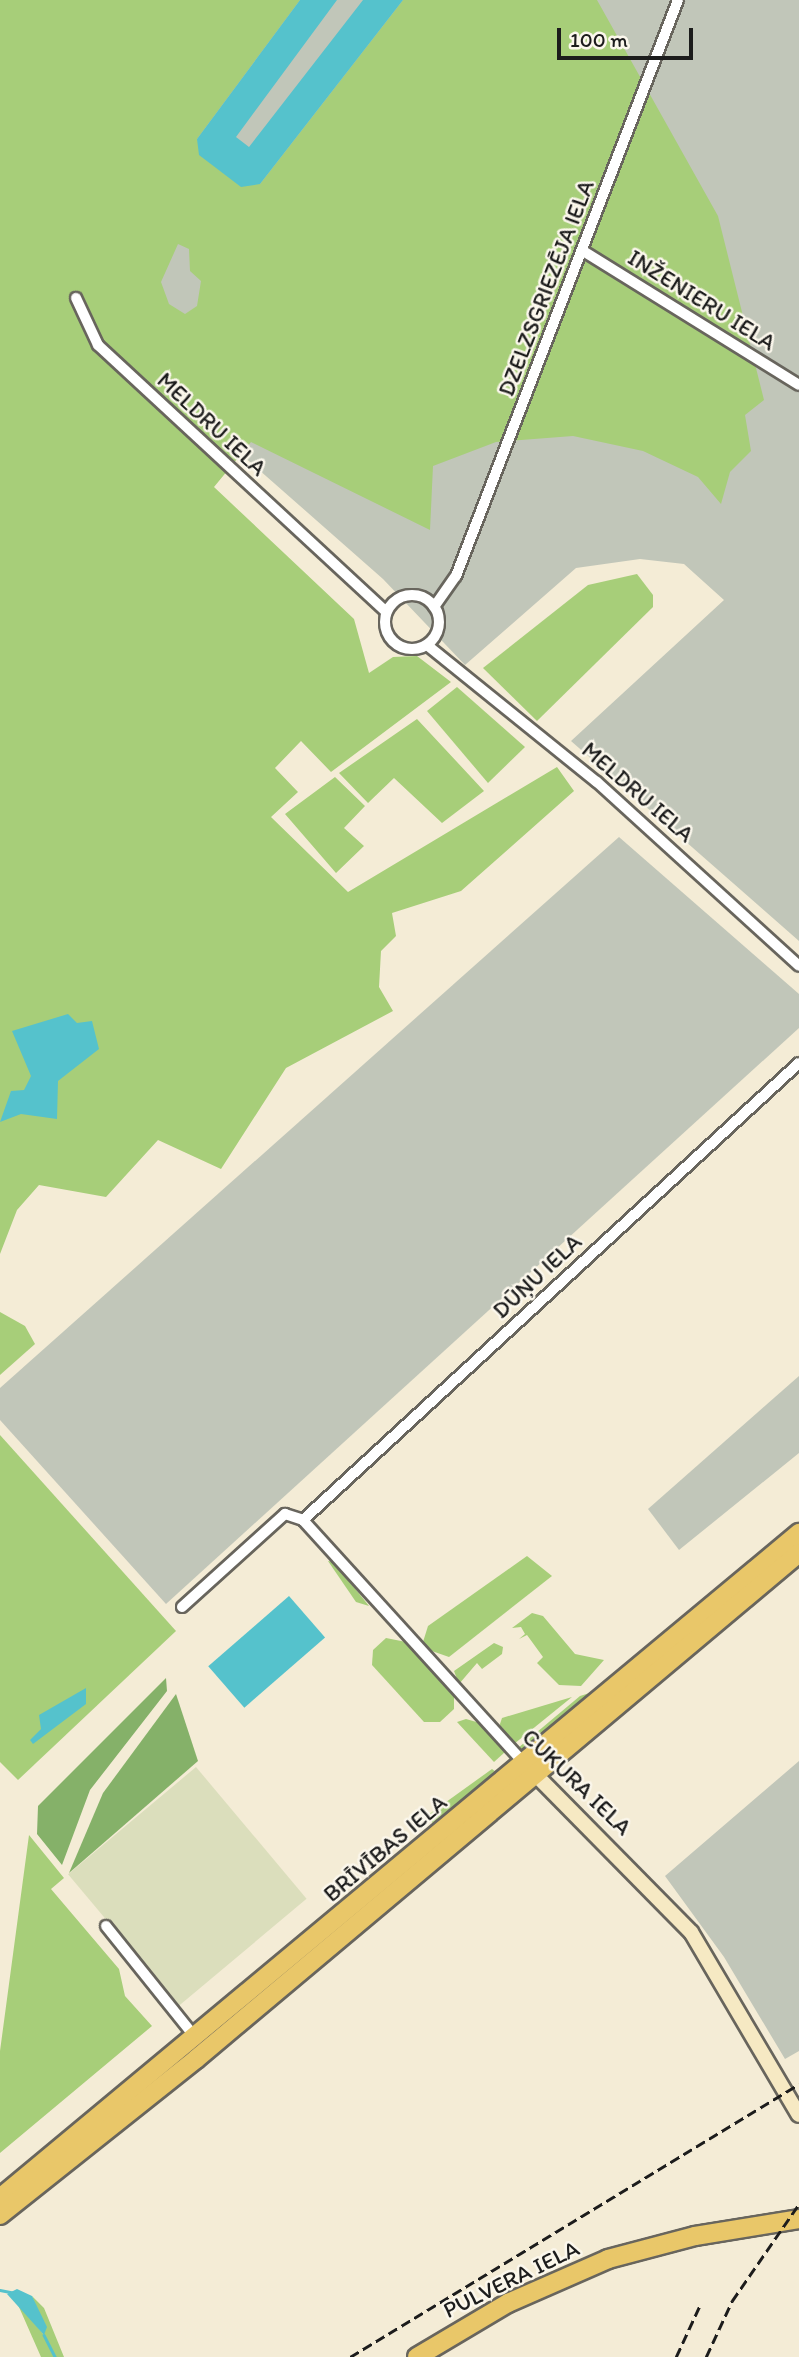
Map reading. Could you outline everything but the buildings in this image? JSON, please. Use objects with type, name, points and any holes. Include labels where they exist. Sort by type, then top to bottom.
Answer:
[{"type":"highway","name":"BRĪVĪBAS IELA","points":[[0,2215],[530,1769],[799,1533]]},
{"type":"highway","name":"BRĪVĪBAS IELA","points":[[0,2198],[195,2037],[799,1553]]},
{"type":"highway","name":"PULVERA IELA","points":[[417,2357],[508,2303],[608,2259],[695,2236],[798,2221]]},
{"type":"main road","name":"CUKURA IELA","points":[[530,1769],[691,1932],[799,2115]]},
{"type":"street","name":"DZELZSGRIEZĒJA IELA","points":[[430,603],[447,587],[583,251],[678,0]]},
{"type":"street","name":"INŽENIERU IELA","points":[[583,251],[799,385]]},
{"type":"street","name":"MELDRU IELA","points":[[76,298],[97,345],[211,456],[390,607]]},
{"type":"street","points":[[409,595],[430,603],[431,641],[396,645],[386,632],[390,607],[409,595]]},
{"type":"street","name":"MELDRU IELA","points":[[431,641],[444,656],[597,782],[799,966]]},
{"type":"street","name":"DŪŅU IELA","points":[[303,1520],[799,1063]]},
{"type":"street","name":"CUKURA IELA","points":[[181,1607],[285,1514],[303,1520],[530,1769]]},
{"type":"street","points":[[106,1926],[195,2037]]},
{"type":"shaded area","points":[[0,0],[799,0],[799,941],[571,741],[724,600],[684,564],[640,559],[576,568],[465,665],[383,579],[90,321]]},
{"type":"shaded area","points":[[619,837],[799,994],[799,1028],[166,1604],[0,1420],[0,1388]]},
{"type":"shaded area","points":[[799,1376],[799,1453],[679,1550],[648,1509]]},
{"type":"shaded area","points":[[799,1761],[799,2051],[785,2059],[724,1957],[665,1876]]},
{"type":"shaded area","points":[[196,1767],[307,1899],[179,2006],[68,1874]]},
{"type":"green space","points":[[0,0],[300,0],[197,139],[260,184],[403,0],[597,0],[718,216],[764,400],[745,415],[751,451],[730,472],[721,504],[698,477],[643,451],[573,436],[496,442],[433,466],[430,530],[251,442],[214,487],[354,619],[369,673],[393,657],[417,656],[451,682],[331,772],[301,741],[275,768],[298,792],[271,817],[348,892],[557,767],[574,791],[461,891],[392,913],[396,936],[381,951],[379,987],[393,1011],[286,1068],[221,1169],[158,1140],[106,1197],[39,1185],[17,1210],[0,1254]],"holes":[[[178,244],[189,249],[190,271],[201,281],[197,306],[185,314],[169,304],[161,282]]]},
{"type":"green space","points":[[637,574],[653,595],[653,607],[537,721],[483,668],[588,585]]},
{"type":"green space","points":[[457,687],[525,747],[488,783],[427,711]]},
{"type":"green space","points":[[417,719],[484,791],[442,823],[394,778],[368,803],[339,773]]},
{"type":"green space","points":[[335,777],[365,806],[344,828],[364,846],[336,873],[285,814]]},
{"type":"green space","points":[[0,1312],[25,1326],[35,1344],[0,1375]]},
{"type":"green space","points":[[0,1435],[176,1631],[18,1780],[0,1762]]},
{"type":"green space","points":[[527,1556],[552,1576],[449,1657],[429,1650],[423,1642],[428,1626]]},
{"type":"green space","points":[[328,1561],[334,1562],[369,1606],[356,1602]]},
{"type":"green space","points":[[532,1613],[543,1616],[575,1654],[604,1660],[581,1686],[559,1685],[537,1663],[543,1657],[527,1635],[519,1639],[525,1634],[521,1627],[512,1628]]},
{"type":"green space","points":[[386,1638],[406,1642],[454,1695],[454,1709],[440,1722],[424,1722],[372,1665],[373,1650]]},
{"type":"green space","points":[[494,1643],[503,1647],[502,1654],[482,1669],[477,1663],[459,1684],[454,1671]]},
{"type":"green space","points":[[166,1678],[167,1691],[90,1790],[62,1865],[37,1834],[38,1806]]},
{"type":"green space","points":[[599,1690],[526,1752],[518,1748],[580,1696]]},
{"type":"green space","points":[[176,1694],[198,1761],[69,1873],[103,1793]]},
{"type":"green space","points":[[572,1697],[514,1744],[499,1727],[502,1718]]},
{"type":"green space","points":[[466,1719],[480,1723],[505,1752],[494,1762],[457,1722]]},
{"type":"green space","points":[[492,1769],[501,1776],[434,1826],[428,1815]]},
{"type":"green space","points":[[29,1835],[64,1878],[51,1889],[119,1969],[125,1996],[152,2026],[0,2153],[0,2051]]},
{"type":"green space","points":[[32,2296],[44,2308],[64,2357],[41,2357],[15,2298],[44,2335]]},
{"type":"water","points":[[300,0],[337,0],[236,137],[249,147],[363,0],[403,0],[260,184],[241,187],[199,155],[197,139]]},
{"type":"water","points":[[68,1014],[77,1023],[92,1021],[99,1049],[58,1081],[57,1119],[21,1114],[0,1122],[11,1091],[24,1090],[31,1076],[12,1031]]},
{"type":"water","points":[[289,1596],[325,1638],[244,1708],[208,1666]]},
{"type":"water","points":[[86,1688],[86,1704],[33,1744],[30,1740],[41,1729],[39,1715]]},
{"type":"water","points":[[17,2289],[32,2296],[47,2327],[44,2335],[7,2294]]},
{"type":"waterway","points":[[0,2290],[15,2293]]},
{"type":"waterway","points":[[44,2335],[55,2357]]},
{"type":"railway","points":[[350,2357],[799,2084]]},
{"type":"railway","points":[[706,2357],[732,2301],[799,2204]]},
{"type":"railway","points":[[676,2357],[700,2305]]}]
